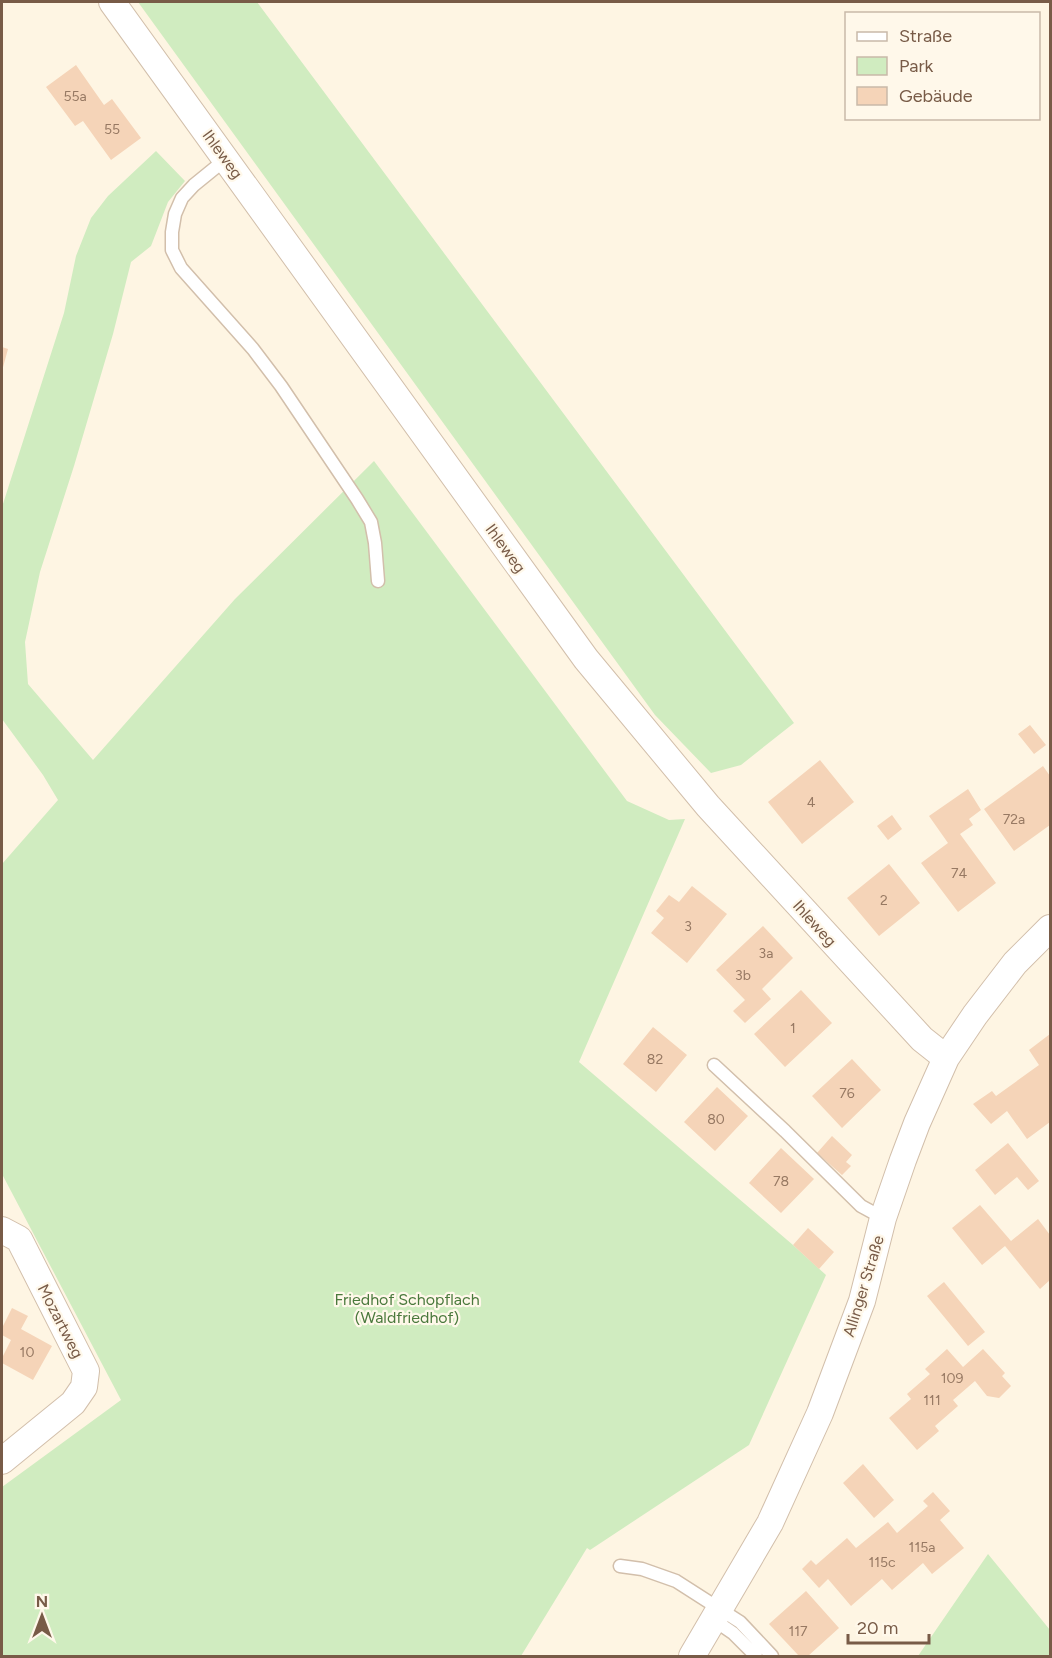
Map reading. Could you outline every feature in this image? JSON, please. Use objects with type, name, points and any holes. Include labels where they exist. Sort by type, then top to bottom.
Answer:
[{"type":"street","name":"Ihleweg","points":[[112,2],[586,659],[708,806],[922,1039],[946,1058]]},
{"type":"street","name":"Allinger Straße","points":[[692,1656],[770,1523],[820,1413],[862,1301],[883,1218],[917,1123],[946,1058],[975,1015],[1015,963],[1050,928]]},
{"type":"street","name":"Mozartweg","points":[[2,1230],[19,1239],[86,1371],[84,1387],[73,1403],[2,1461]]},
{"type":"lane","points":[[226,159],[182,198],[175,214],[172,250],[181,268],[253,349],[281,386],[371,522],[378,581]]},
{"type":"lane","points":[[714,1065],[861,1206],[883,1218]]},
{"type":"lane","points":[[620,1566],[642,1569],[676,1581],[717,1614],[756,1656]]},
{"type":"lane","points":[[717,1614],[740,1622],[772,1656]]},
{"type":"green space","points":[[138,2],[257,2],[794,723],[741,765],[711,773],[655,715]]},
{"type":"green space","name":"Friedhof Schopflach (Waldfriedhof)","points":[[156,151],[185,181],[168,202],[151,246],[131,262],[113,334],[40,572],[25,642],[28,684],[93,760],[235,599],[374,461],[627,801],[669,820],[685,819],[579,1062],[826,1275],[749,1445],[590,1550],[587,1548],[521,1656],[2,1656],[2,1487],[121,1400],[2,1174],[2,864],[58,800],[43,775],[2,719],[2,507],[64,313],[76,256],[91,218],[108,196]]},
{"type":"green space","points":[[988,1554],[1050,1630],[1050,1656],[918,1656]]},
{"type":"building","points":[[76,65],[104,105],[112,99],[141,138],[111,160],[83,121],[75,126],[46,87]]},
{"type":"building","points":[[2,347],[8,349],[2,371]]},
{"type":"building","points":[[1030,725],[1046,745],[1034,754],[1018,734]]},
{"type":"building","points":[[820,760],[854,802],[802,844],[768,802]]},
{"type":"building","points":[[1043,766],[1050,776],[1050,825],[1014,851],[984,809]]},
{"type":"building","points":[[968,789],[981,810],[969,819],[973,825],[960,834],[996,883],[958,912],[921,863],[948,843],[929,816]]},
{"type":"building","points":[[892,815],[902,829],[888,840],[877,826]]},
{"type":"building","points":[[889,864],[920,903],[879,936],[847,898]]},
{"type":"building","points":[[692,886],[727,914],[687,963],[651,933],[664,918],[656,911],[669,895],[679,902]]},
{"type":"building","points":[[763,926],[793,958],[762,989],[771,999],[745,1023],[733,1011],[745,1000],[716,970]]},
{"type":"building","points":[[801,990],[832,1023],[785,1067],[754,1034]]},
{"type":"building","points":[[653,1027],[687,1055],[656,1092],[623,1064]]},
{"type":"building","points":[[1050,1034],[1050,1122],[1027,1139],[1007,1111],[991,1124],[973,1104],[992,1091],[996,1096],[1039,1065],[1029,1050]]},
{"type":"building","points":[[852,1059],[881,1090],[842,1128],[812,1096]]},
{"type":"building","points":[[717,1087],[748,1116],[715,1151],[684,1122]]},
{"type":"building","points":[[832,1136],[852,1155],[846,1162],[851,1166],[842,1175],[817,1153]]},
{"type":"building","points":[[1008,1143],[1039,1181],[1028,1190],[1017,1177],[995,1195],[975,1170]]},
{"type":"building","points":[[781,1148],[814,1179],[781,1213],[749,1183]]},
{"type":"building","points":[[980,1205],[1011,1241],[1038,1219],[1050,1235],[1050,1280],[1040,1289],[1005,1246],[982,1265],[952,1228]]},
{"type":"building","points":[[808,1228],[834,1252],[819,1269],[793,1245]]},
{"type":"building","points":[[944,1282],[985,1332],[968,1346],[927,1296]]},
{"type":"building","points":[[12,1308],[28,1316],[21,1329],[52,1346],[33,1380],[2,1363],[2,1358],[11,1340],[2,1335],[2,1328]]},
{"type":"building","points":[[947,1349],[963,1367],[983,1349],[1005,1373],[1002,1376],[1011,1386],[999,1398],[987,1396],[975,1381],[953,1400],[958,1406],[935,1426],[939,1431],[917,1450],[889,1418],[911,1399],[907,1394],[930,1374],[925,1369]]},
{"type":"building","points":[[863,1464],[894,1500],[874,1518],[843,1483]]},
{"type":"building","points":[[933,1492],[950,1511],[940,1520],[964,1548],[932,1574],[923,1563],[892,1590],[882,1579],[851,1606],[828,1579],[819,1588],[802,1569],[811,1560],[816,1565],[847,1538],[856,1548],[888,1522],[897,1533],[928,1506],[923,1501]]},
{"type":"building","points":[[806,1591],[839,1628],[808,1656],[799,1656],[769,1624]]}]
